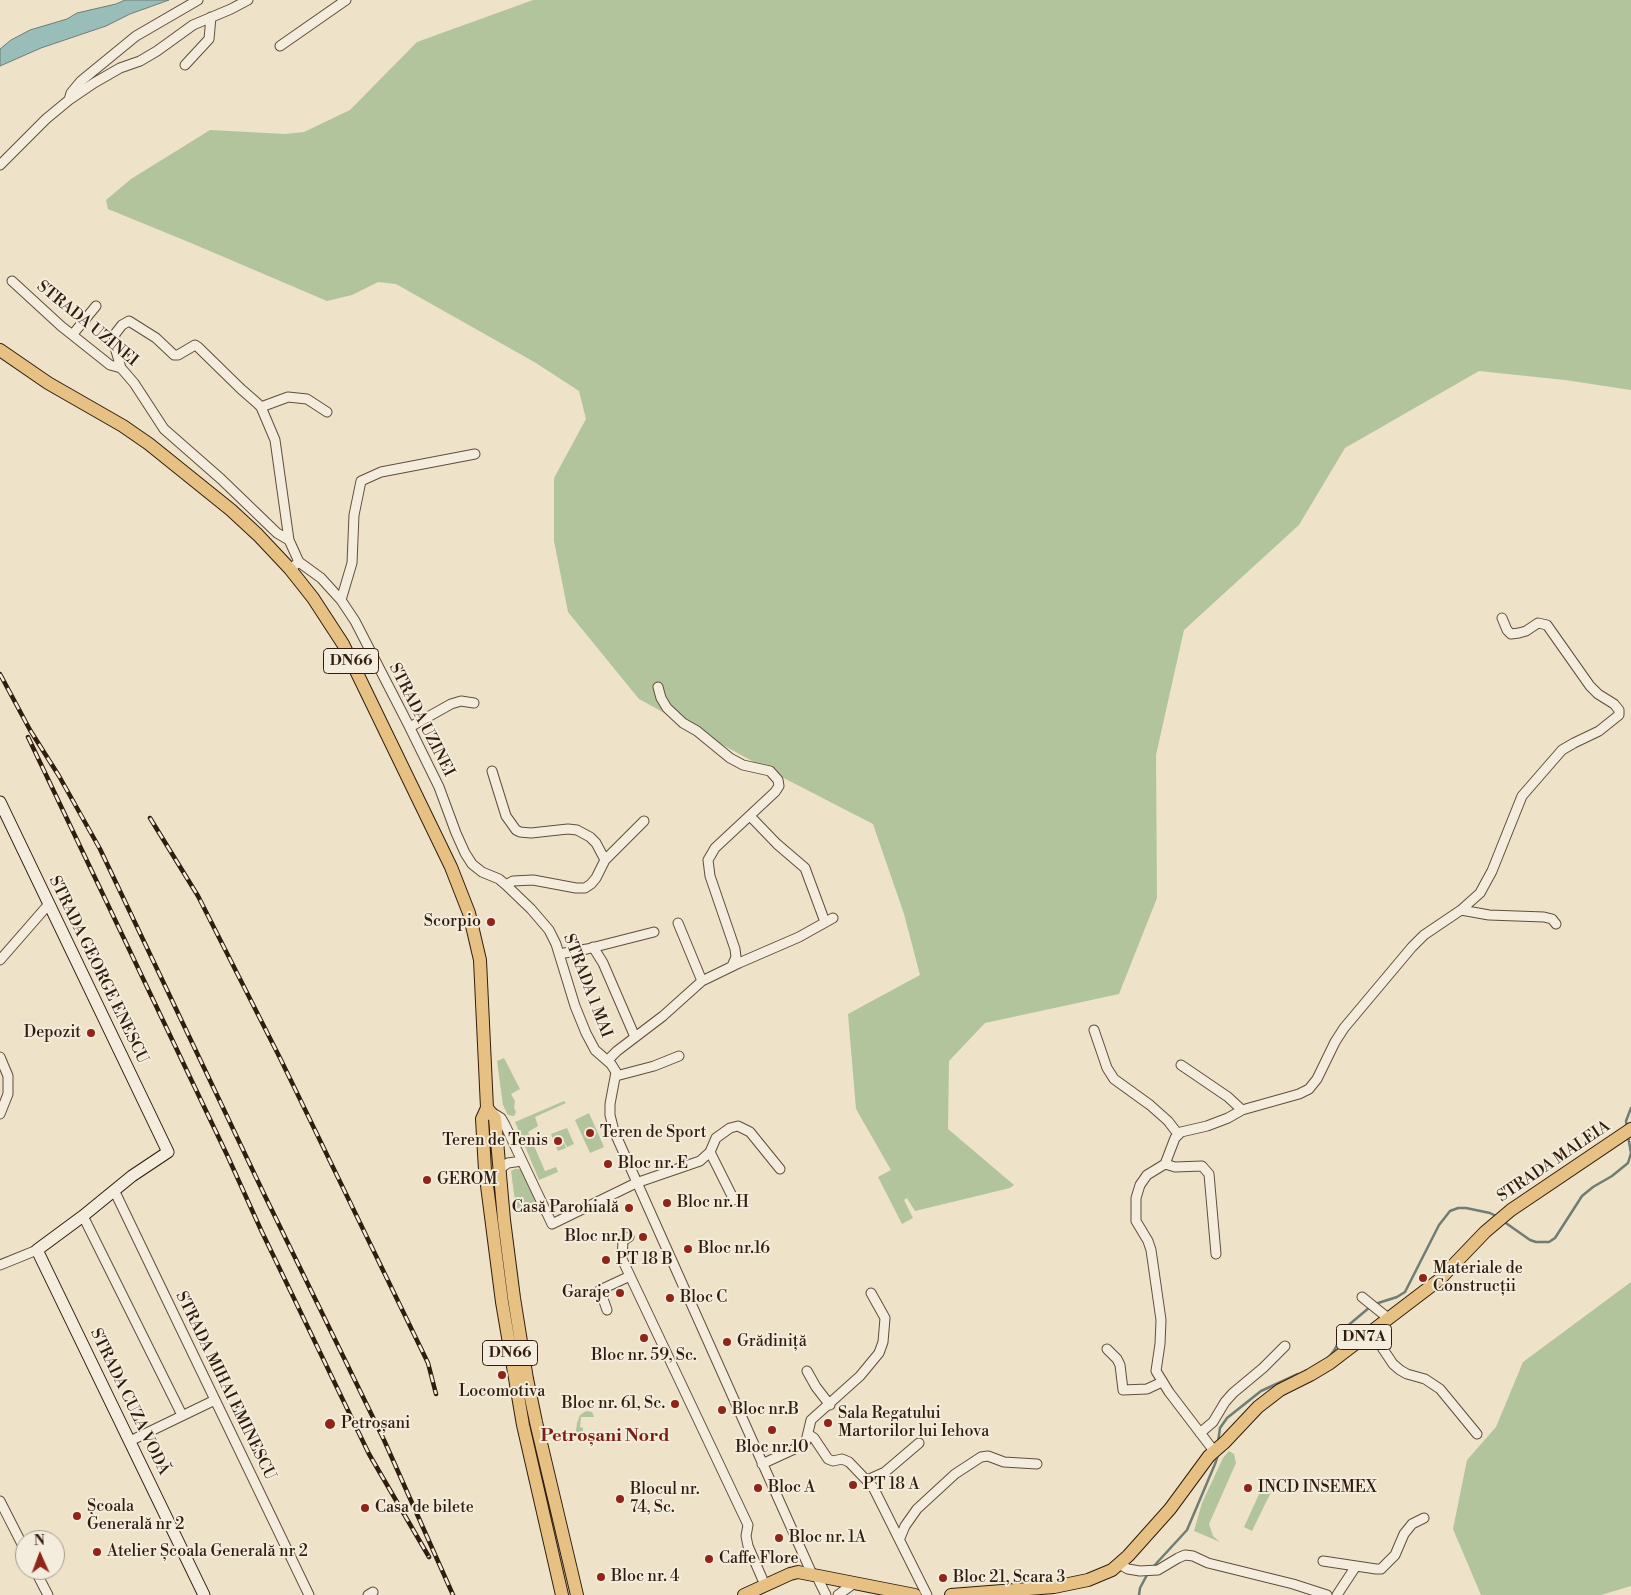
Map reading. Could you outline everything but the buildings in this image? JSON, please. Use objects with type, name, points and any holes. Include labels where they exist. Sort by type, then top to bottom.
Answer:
[{"type":"main road","name":"DN66","points":[[0,350],[48,383],[123,426],[150,444],[231,510],[294,565],[346,651],[451,867],[463,897],[480,960],[487,1108],[482,1119],[491,1220],[514,1373],[526,1438],[562,1595]]},
{"type":"main road","name":"DN66","points":[[487,1108],[495,1118],[498,1170],[514,1298],[528,1379],[539,1436],[577,1595]]},
{"type":"main road","name":"STRADA MALEIA","points":[[1388,1318],[1438,1280],[1496,1222],[1511,1210],[1631,1129]]},
{"type":"main road","name":"DN7A","points":[[951,1595],[1036,1589],[1070,1584],[1105,1574],[1119,1564],[1170,1509],[1202,1464],[1248,1416],[1287,1386],[1320,1370],[1388,1318]]},
{"type":"main road","points":[[526,1438],[539,1436]]},
{"type":"main road","points":[[744,1595],[794,1572],[915,1595]]},
{"type":"street","points":[[68,100],[71,92],[81,82],[136,36],[198,0]]},
{"type":"street","points":[[0,165],[68,100],[120,68],[151,55],[193,26],[248,0]]},
{"type":"street","points":[[280,46],[346,0]]},
{"type":"street","points":[[186,65],[209,39],[211,17]]},
{"type":"street","name":"STRADA UZINEI","points":[[12,281],[61,326],[110,364],[121,368],[134,383],[164,429],[222,479],[277,533],[289,540]]},
{"type":"street","points":[[73,334],[96,306]]},
{"type":"street","points":[[121,368],[114,344],[115,334],[122,325],[129,321],[156,338],[174,355],[178,355],[194,345],[198,347],[261,407],[275,440],[294,565]]},
{"type":"street","points":[[261,407],[278,399],[288,397],[307,399],[327,412]]},
{"type":"street","points":[[341,600],[352,563],[354,515],[361,482],[381,472],[475,454]]},
{"type":"street","name":"STRADA UZINEI","points":[[294,565],[321,578],[341,600],[355,621],[439,787],[456,833],[472,864],[482,872],[502,882]]},
{"type":"street","points":[[1178,1134],[1214,1124],[1242,1110],[1299,1094],[1308,1089],[1317,1079],[1334,1042],[1344,1028],[1412,947],[1424,934],[1472,901],[1486,883],[1522,796],[1562,750],[1600,731],[1619,715],[1620,710],[1590,686],[1547,625],[1538,623],[1526,631],[1511,634],[1507,630],[1502,618]]},
{"type":"street","points":[[658,687],[661,698],[683,723],[742,765],[770,771],[776,775],[779,786],[775,792],[715,848],[708,860],[710,876],[735,949],[736,957],[732,966]]},
{"type":"street","points":[[410,727],[451,704],[461,701],[474,704]]},
{"type":"street","points":[[492,771],[506,816],[516,830],[531,832],[577,830],[590,837],[596,843],[605,860]]},
{"type":"street","name":"STRADA GEORGE ENESCU","points":[[0,802],[168,1152],[114,1190]]},
{"type":"street","points":[[608,1060],[663,1016],[702,981],[829,920],[806,868],[777,844],[750,816]]},
{"type":"street","points":[[502,882],[533,880],[585,888],[596,878],[605,860],[644,821]]},
{"type":"street","name":"STRADA 1 MAI","points":[[502,882],[543,922],[556,944],[575,1006],[586,1033],[595,1050],[608,1060],[614,1068],[616,1076]]},
{"type":"street","points":[[0,960],[48,905]]},
{"type":"street","points":[[1460,910],[1495,915],[1544,916],[1552,918],[1556,924]]},
{"type":"street","points":[[678,923],[702,981]]},
{"type":"street","points":[[559,954],[593,948],[654,932]]},
{"type":"street","points":[[593,948],[603,963],[635,1037]]},
{"type":"street","points":[[1094,1030],[1107,1068],[1114,1079],[1150,1105],[1168,1121],[1178,1134]]},
{"type":"street","points":[[679,1056],[654,1066],[616,1076],[610,1098],[611,1122],[636,1184],[762,1464],[826,1595]]},
{"type":"street","points":[[0,1057],[8,1076],[8,1094],[0,1114]]},
{"type":"street","points":[[1180,1065],[1228,1096],[1242,1110]]},
{"type":"street","points":[[487,1108],[501,1118],[552,1224],[636,1184],[700,1161],[710,1152],[716,1138],[730,1128],[738,1126],[750,1132],[780,1169]]},
{"type":"street","points":[[1178,1134],[1165,1164],[1147,1175],[1140,1185],[1136,1198],[1136,1221],[1148,1241],[1161,1320],[1156,1371],[1162,1382],[1214,1451]]},
{"type":"street","points":[[710,1152],[734,1200]]},
{"type":"street","points":[[498,1170],[508,1163],[522,1161]]},
{"type":"street","points":[[1165,1164],[1175,1168],[1202,1166],[1209,1174],[1216,1254]]},
{"type":"street","points":[[0,1265],[37,1250],[84,1216],[114,1190]]},
{"type":"street","name":"STRADA MIHAI EMINESCU","points":[[114,1190],[309,1595]]},
{"type":"street","points":[[84,1216],[182,1416]]},
{"type":"street","points":[[629,1237],[623,1240],[622,1258],[748,1525],[748,1546],[765,1585]]},
{"type":"street","name":"STRADA CUZA VODĂ","points":[[37,1250],[204,1595]]},
{"type":"street","points":[[607,1310],[600,1290],[630,1276]]},
{"type":"street","points":[[762,1464],[801,1446],[806,1440],[811,1420],[830,1405],[860,1376],[879,1353],[883,1342],[886,1318],[871,1293]]},
{"type":"street","points":[[1365,1300],[1388,1318]]},
{"type":"street","points":[[1371,1331],[1393,1364],[1407,1374],[1430,1381],[1440,1389],[1477,1434]]},
{"type":"street","points":[[1200,1433],[1213,1422],[1233,1393],[1263,1368],[1285,1346]]},
{"type":"street","points":[[1107,1349],[1120,1365],[1123,1390],[1147,1389],[1162,1382]]},
{"type":"street","points":[[807,1370],[830,1405]]},
{"type":"street","points":[[130,1441],[215,1400]]},
{"type":"street","points":[[808,1434],[814,1438],[828,1459],[846,1460],[867,1480],[900,1538],[927,1595]]},
{"type":"street","points":[[867,1480],[885,1472],[919,1443]]},
{"type":"street","points":[[900,1538],[905,1526],[917,1509],[955,1474],[981,1457],[988,1456],[1004,1462],[1037,1464]]},
{"type":"street","points":[[0,1501],[15,1530]]},
{"type":"street","points":[[1323,1561],[1381,1569],[1395,1555],[1404,1534],[1412,1524],[1424,1518]]},
{"type":"street","points":[[1119,1564],[1140,1571],[1158,1570],[1185,1555],[1193,1556],[1208,1563],[1293,1584],[1328,1595]]},
{"type":"street","points":[[1337,1595],[1356,1566]]},
{"type":"street","points":[[40,1580],[48,1595]]},
{"type":"street","points":[[838,1595],[853,1584]]},
{"type":"green space","points":[[533,0],[1631,0],[1631,390],[1565,380],[1479,371],[1345,448],[1299,525],[1184,630],[1156,755],[1157,898],[1119,994],[985,1023],[949,1061],[948,1129],[1014,1185],[1010,1188],[915,1211],[907,1198],[904,1200],[913,1218],[902,1224],[878,1177],[891,1170],[856,1109],[848,1014],[920,975],[904,914],[873,824],[774,773],[639,699],[568,612],[554,541],[554,478],[586,419],[579,391],[536,363],[396,284],[378,282],[352,295],[327,301],[108,209],[106,200],[131,179],[210,130],[285,134],[304,132],[350,110],[417,42]]},
{"type":"green space","points":[[504,1058],[520,1089],[511,1094],[515,1101],[514,1108],[516,1112],[514,1116],[508,1115],[503,1105],[497,1061]]},
{"type":"green space","points":[[564,1101],[566,1103],[535,1117],[538,1126],[528,1132],[545,1171],[556,1167],[558,1172],[539,1180],[515,1122]]},
{"type":"green space","name":"Teren de Sport","points":[[589,1113],[604,1147],[590,1153],[575,1120]]},
{"type":"green space","points":[[567,1128],[574,1144],[567,1147],[560,1134],[566,1148],[558,1151],[551,1134]]},
{"type":"green space","points":[[521,1169],[525,1173],[537,1201],[516,1209],[511,1171]]},
{"type":"green space","points":[[1631,1282],[1631,1586],[1601,1595],[1481,1595],[1453,1529],[1467,1460],[1496,1427],[1523,1362]]},
{"type":"green space","points":[[586,1411],[592,1412],[594,1417],[581,1417],[580,1427],[583,1428],[583,1433],[594,1433],[596,1431],[592,1439],[581,1442],[575,1437],[577,1423],[580,1415]]},
{"type":"green space","points":[[1229,1451],[1234,1454],[1236,1463],[1209,1524],[1213,1536],[1220,1542],[1194,1531],[1202,1503],[1223,1458]]},
{"type":"green space","points":[[1267,1477],[1276,1482],[1252,1531],[1244,1527]]},
{"type":"water","points":[[125,0],[169,0],[130,14],[106,26],[41,48],[0,66],[0,49],[11,40],[30,30],[67,19],[77,13],[116,4]]},
{"type":"waterway","points":[[1627,1128],[1626,1121],[1631,1108]]},
{"type":"waterway","points":[[1503,1221],[1530,1240],[1536,1242],[1549,1242],[1555,1238],[1582,1196],[1628,1163],[1631,1153],[1628,1136]]},
{"type":"waterway","points":[[1375,1304],[1397,1297],[1405,1292],[1439,1225],[1450,1211],[1466,1208],[1496,1216]]},
{"type":"waterway","points":[[1330,1356],[1345,1328],[1370,1307]]},
{"type":"waterway","points":[[1218,1442],[1220,1428],[1227,1418],[1261,1391],[1298,1374]]},
{"type":"waterway","points":[[1153,1567],[1187,1530],[1218,1455]]},
{"type":"waterway","points":[[1139,1595],[1140,1588],[1148,1573]]},
{"type":"railway","points":[[0,674],[30,730],[59,776],[100,849],[264,1194],[384,1440],[453,1595]]},
{"type":"railway","points":[[28,737],[369,1454],[429,1557]]},
{"type":"railway","points":[[150,818],[198,896],[280,1058],[428,1363],[436,1394]]},
{"type":"place","name":"Scorpio","points":[[491,922]]},
{"type":"place","name":"Depozit","points":[[91,1033]]},
{"type":"place","name":"Teren de Sport","points":[[590,1133]]},
{"type":"place","name":"Teren de Tenis","points":[[558,1141]]},
{"type":"place","name":"Bloc nr. E","points":[[608,1164]]},
{"type":"place","name":"GEROM","points":[[427,1180]]},
{"type":"place","name":"Bloc nr. H","points":[[667,1203]]},
{"type":"place","name":"Casă Parohială","points":[[629,1208]]},
{"type":"place","name":"Bloc nr.D","points":[[643,1237]]},
{"type":"place","name":"Bloc nr.16","points":[[688,1249]]},
{"type":"place","name":"PT 18 B","points":[[606,1260]]},
{"type":"place","name":"Materiale de Construcții","points":[[1423,1278]]},
{"type":"place","name":"Garaje","points":[[620,1293]]},
{"type":"place","name":"Bloc C","points":[[670,1298]]},
{"type":"place","name":"Bloc nr. 59, Sc.","points":[[644,1338]]},
{"type":"place","name":"Grădiniță","points":[[727,1342]]},
{"type":"place","name":"Locomotiva","points":[[502,1375]]},
{"type":"place","name":"Bloc nr. 61, Sc.","points":[[675,1404]]},
{"type":"place","name":"Bloc nr.B","points":[[722,1410]]},
{"type":"place","name":"Sala Regatului Martorilor lui Iehova","points":[[828,1423]]},
{"type":"place","name":"Petroșani","points":[[330,1424]]},
{"type":"place","name":"Bloc nr.10","points":[[772,1430]]},
{"type":"place","name":"PT 18 A","points":[[853,1485]]},
{"type":"place","name":"Bloc A","points":[[758,1488]]},
{"type":"place","name":"INCD INSEMEX","points":[[1248,1488]]},
{"type":"place","name":"Blocul nr. 74, Sc.","points":[[620,1499]]},
{"type":"place","name":"Casa de bilete","points":[[365,1508]]},
{"type":"place","name":"Școala Generală nr 2","points":[[77,1516]]},
{"type":"place","name":"Bloc nr. 1A","points":[[779,1538]]},
{"type":"place","name":"Atelier Școala Generală nr 2","points":[[97,1552]]},
{"type":"place","name":"Caffe Flore","points":[[709,1559]]},
{"type":"place","name":"Bloc nr. 4","points":[[601,1577]]},
{"type":"place","name":"Bloc 21, Scara 3","points":[[943,1578]]},
{"type":"district","name":"Petroșani Nord","points":[[605,1437]]}]
